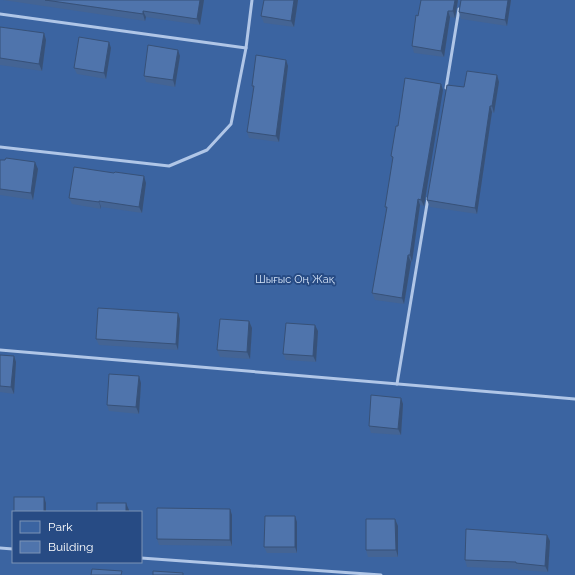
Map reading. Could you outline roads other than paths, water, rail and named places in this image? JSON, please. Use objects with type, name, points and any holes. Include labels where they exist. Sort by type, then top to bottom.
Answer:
[{"type":"lane","points":[[0,147],[169,166],[207,150],[231,124],[246,48],[252,0]]},
{"type":"lane","points":[[445,94],[459,8]]},
{"type":"lane","points":[[0,14],[246,48]]},
{"type":"lane","points":[[397,384],[428,196]]},
{"type":"lane","points":[[0,350],[575,399]]},
{"type":"lane","points":[[0,548],[12,549]]},
{"type":"lane","points":[[142,558],[381,575]]},
{"type":"park label","name":"Шығыс Оң Жақ","points":[[295,279]]}]
